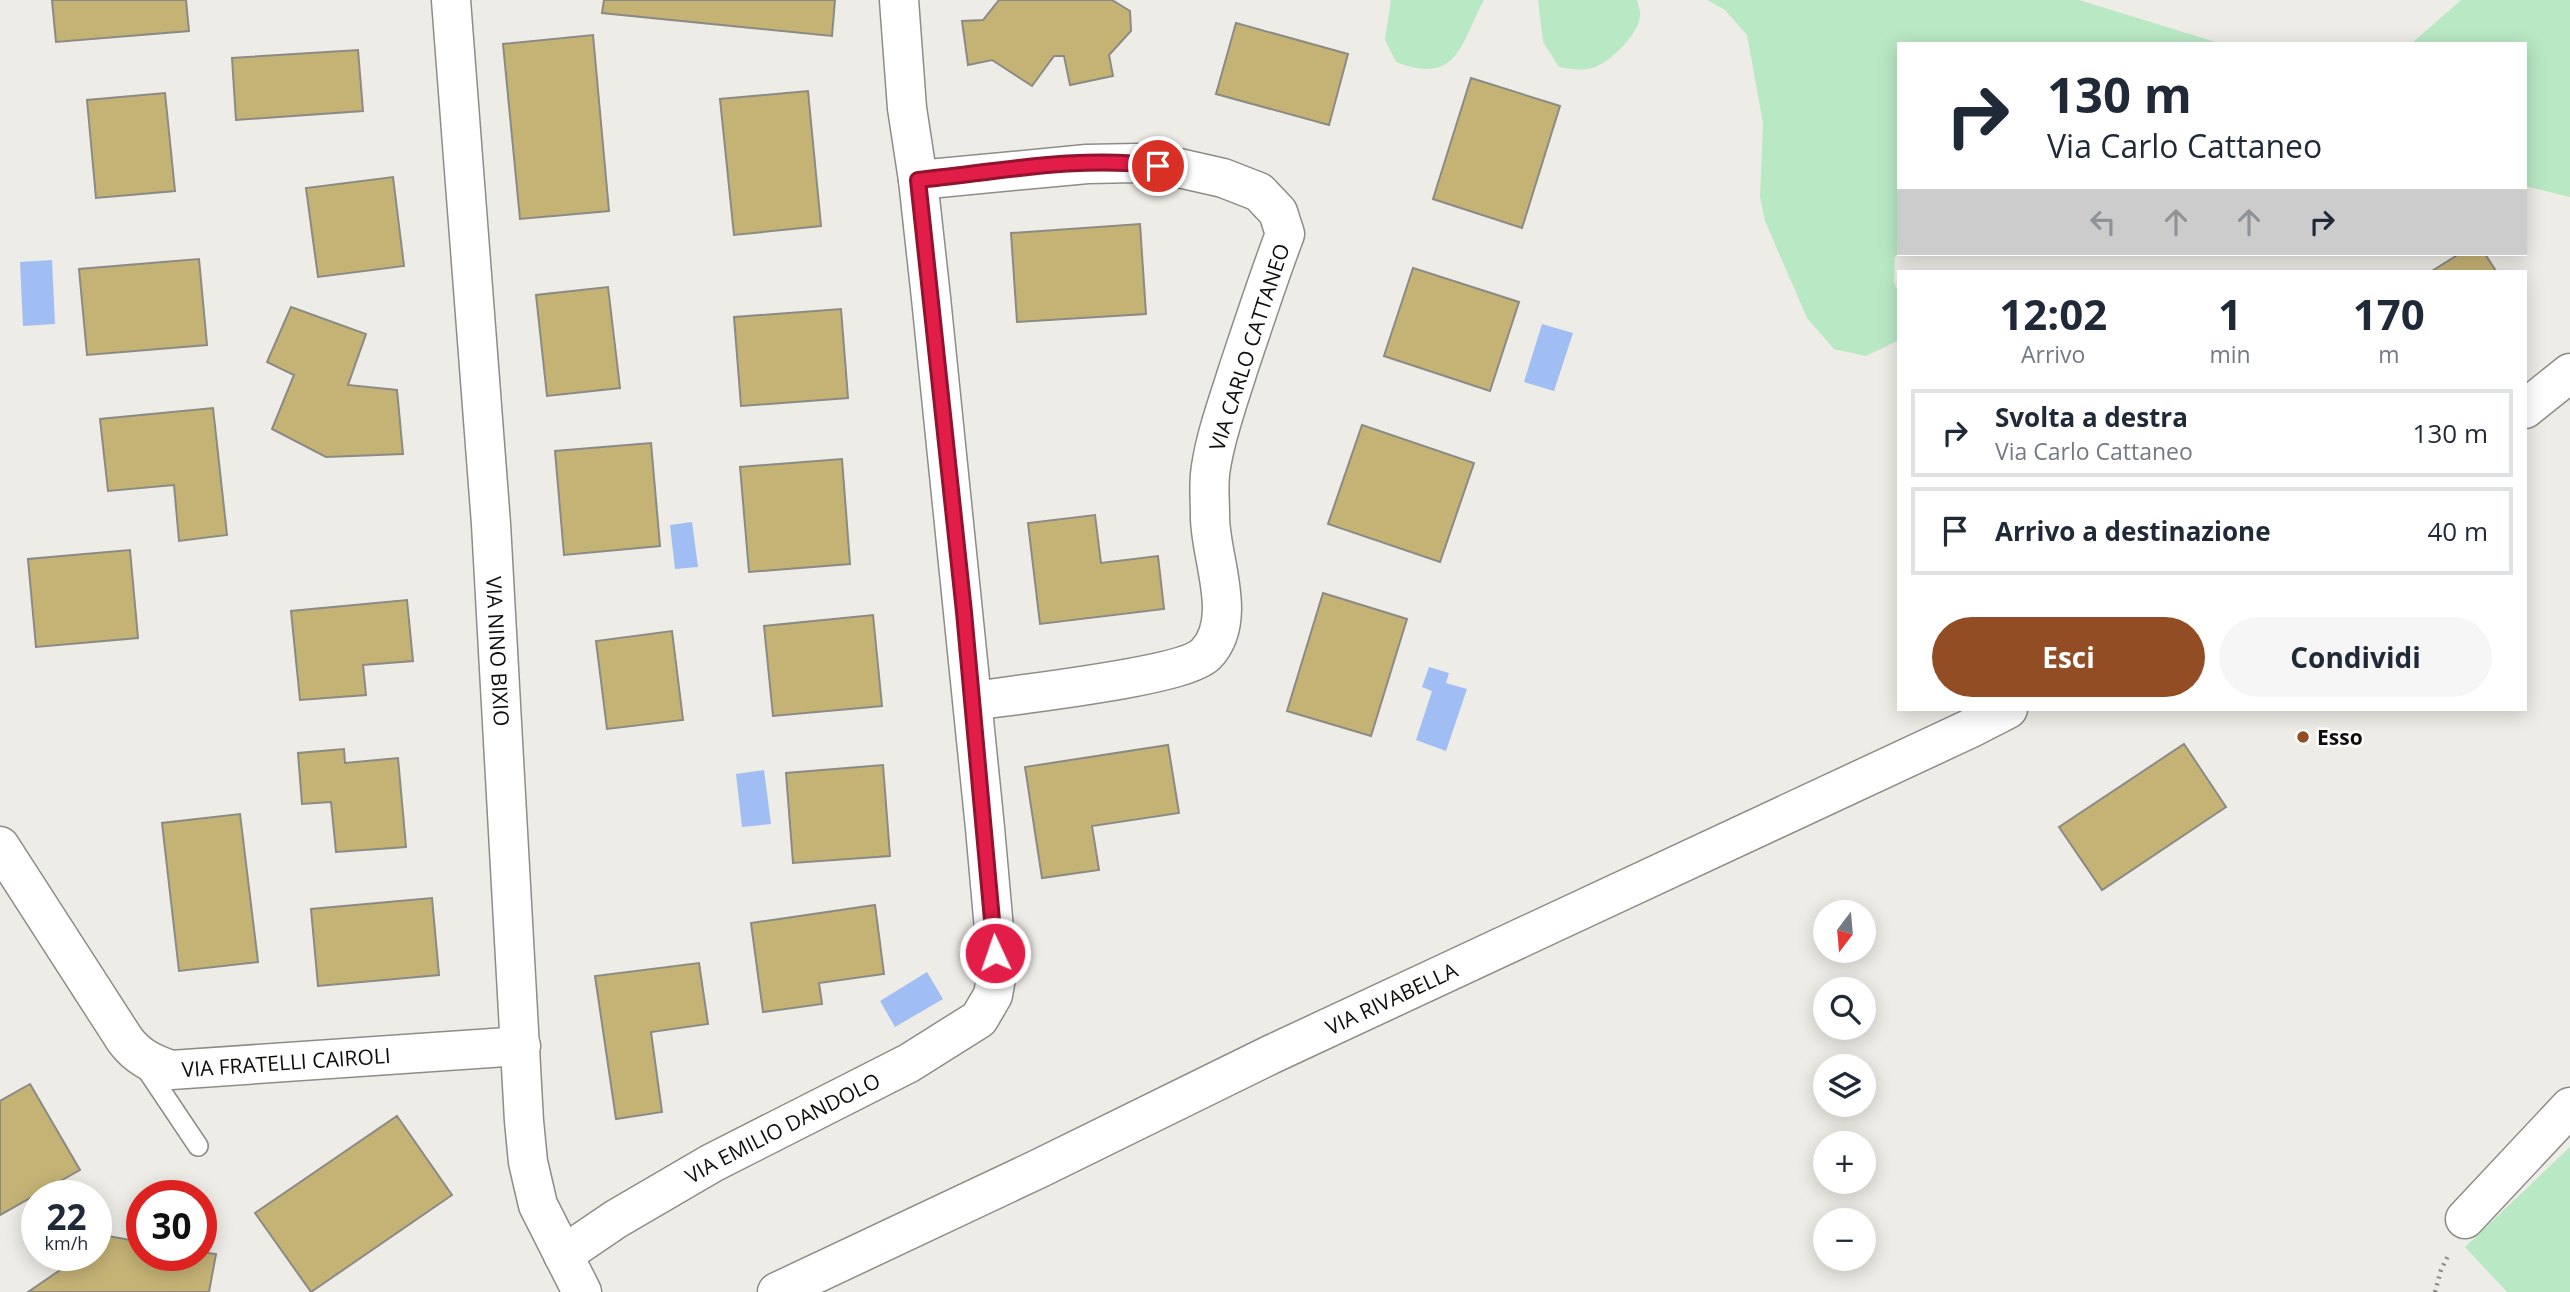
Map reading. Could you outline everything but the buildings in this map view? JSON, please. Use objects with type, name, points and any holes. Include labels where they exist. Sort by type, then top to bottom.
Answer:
[{"type":"street","name":"VIA NINO BIXIO","points":[[452,0],[491,524],[528,1161],[538,1205],[582,1292]]},
{"type":"street","points":[[899,0],[907,108],[918,180],[973,701]]},
{"type":"street","name":"VIA CARLO CATTANEO","points":[[918,180],[1087,164],[1138,163],[1180,169],[1223,178],[1259,192],[1278,212],[1285,234],[1223,417],[1210,469],[1210,524],[1222,589],[1217,635],[1206,654],[1184,666],[1104,682],[973,701]]},
{"type":"street","points":[[2527,407],[2570,373]]},
{"type":"street","name":"VIA EMILIO DANDOLO","points":[[563,1255],[616,1219],[712,1163],[909,1063],[979,1019],[993,995],[996,978],[973,701]]},
{"type":"street","name":"VIA RIVABELLA","points":[[777,1292],[1038,1169],[1272,1054],[2004,711]]},
{"type":"street","name":"VIA FRATELLI CAIROLI","points":[[0,846],[125,1041],[136,1054],[153,1064],[171,1070],[521,1046]]},
{"type":"street","points":[[2465,1219],[2570,1107]]},
{"type":"lane","points":[[136,1054],[198,1146]]},
{"type":"green space","points":[[1391,0],[1484,0],[1454,57],[1445,65],[1433,69],[1396,62],[1385,40]]},
{"type":"green space","points":[[1538,0],[1637,0],[1640,16],[1629,39],[1607,61],[1580,70],[1559,67],[1543,42]]},
{"type":"green space","points":[[1707,0],[2079,0],[2216,42],[1897,42],[1897,255],[1894,282],[1897,290],[1897,341],[1866,356],[1834,349],[1807,318],[1765,221],[1760,197],[1763,123],[1747,35],[1725,10]]},
{"type":"green space","points":[[2461,0],[2570,0],[2570,197],[2527,186],[2527,42],[2413,42]]},
{"type":"green space","points":[[2570,1147],[2570,1292],[2507,1292],[2465,1247]]},
{"type":"water","points":[[52,260],[55,324],[23,326],[20,262]]},
{"type":"water","points":[[1542,324],[1573,333],[1554,391],[1524,382]]},
{"type":"water","points":[[692,522],[698,567],[675,569],[670,525]]},
{"type":"water","points":[[1429,667],[1449,673],[1446,683],[1467,689],[1446,751],[1416,740],[1432,691],[1422,687]]},
{"type":"water","points":[[764,770],[771,824],[742,827],[736,774]]},
{"type":"water","points":[[927,972],[943,999],[895,1027],[880,1001]]},
{"type":"place","name":"Esso","points":[[2303,737]]},
{"type":"route","points":[[995,953],[964,612],[918,180],[1087,164],[1138,163],[1158,166]]}]
